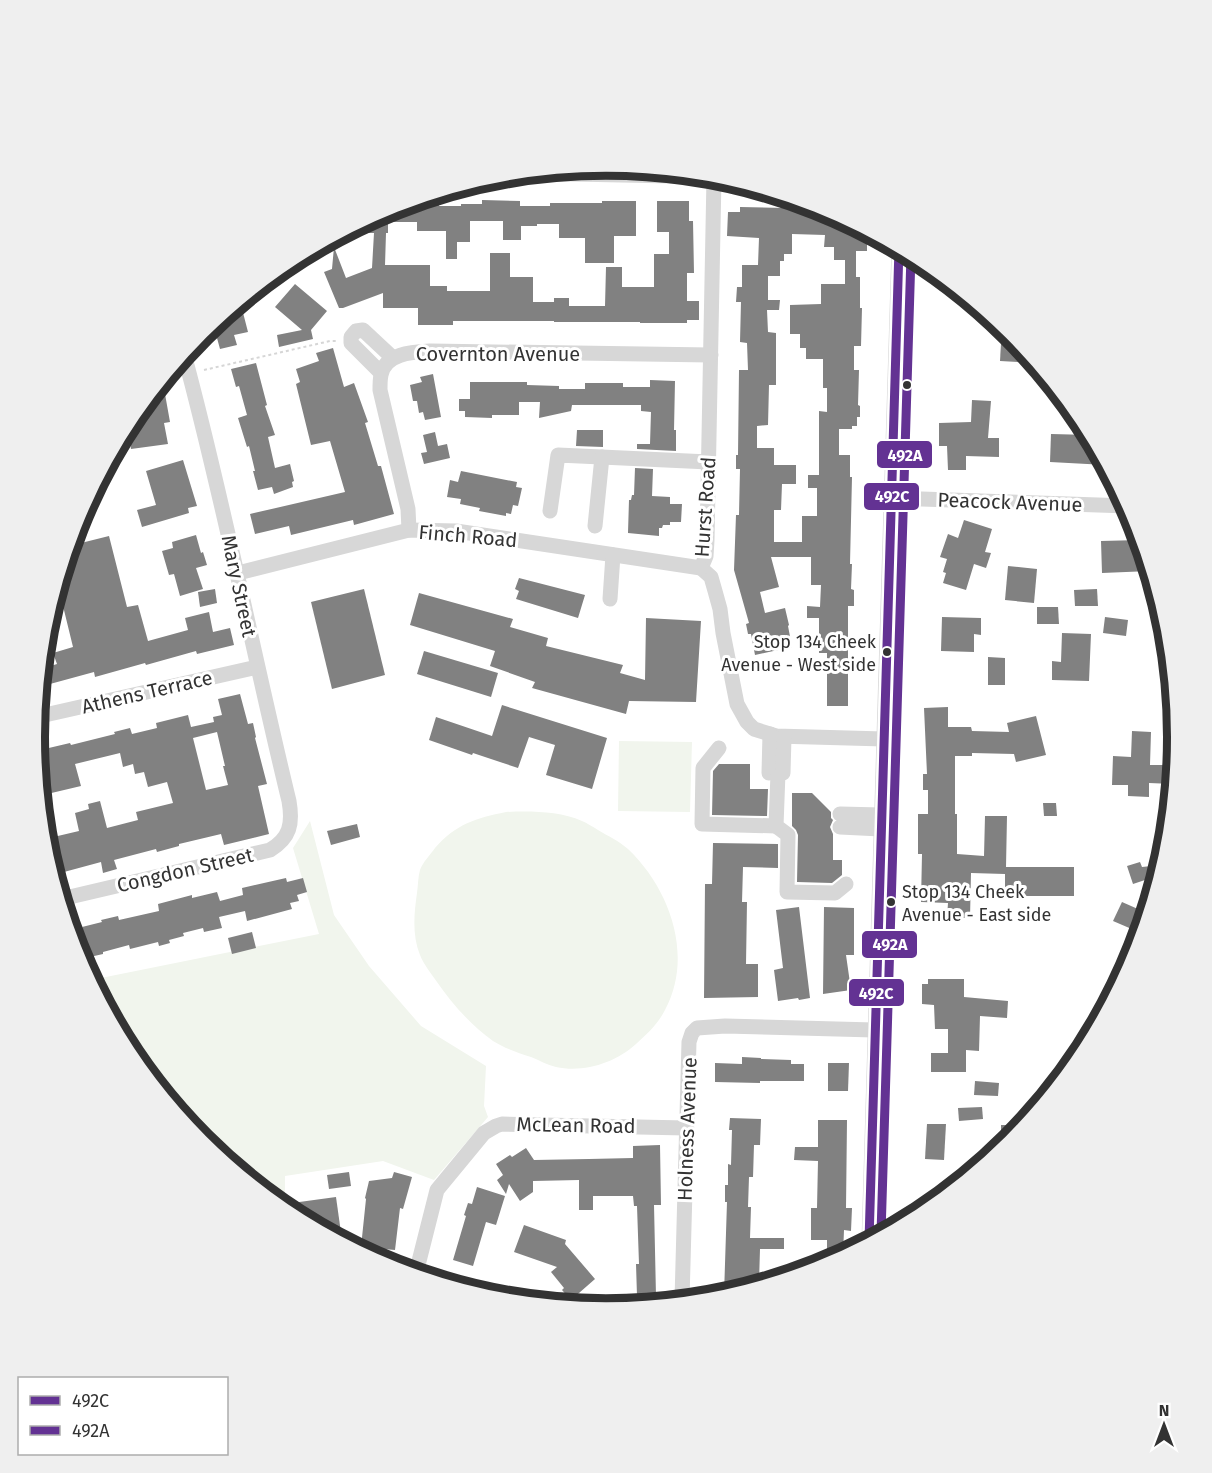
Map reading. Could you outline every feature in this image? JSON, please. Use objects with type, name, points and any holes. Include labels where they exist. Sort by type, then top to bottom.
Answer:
[{"type":"street","name":"Hurst Road","points":[[717,186],[706,556],[701,568],[711,577],[720,609],[737,704],[741,714],[754,729],[777,736]]},
{"type":"street","points":[[868,1232],[899,259]]},
{"type":"street","points":[[393,358],[363,330],[356,331],[351,337],[351,343],[381,373],[380,390],[408,509],[409,530]]},
{"type":"street","name":"Covernton Avenue","points":[[381,373],[385,365],[393,358],[413,352],[431,351],[711,355]]},
{"type":"street","name":"Mary Street","points":[[186,364],[238,573],[292,818]]},
{"type":"street","points":[[550,511],[558,455],[709,462]]},
{"type":"street","points":[[595,526],[602,457]]},
{"type":"street","name":"Peacock Avenue","points":[[892,498],[1117,506]]},
{"type":"street","name":"Finch Road","points":[[238,573],[409,530],[456,531],[701,568]]},
{"type":"street","points":[[610,599],[614,555]]},
{"type":"street","name":"Athens Terrace","points":[[46,715],[257,667]]},
{"type":"street","points":[[776,826],[777,736],[884,739]]},
{"type":"street","points":[[718,748],[703,768],[702,824],[776,826],[789,835],[787,892],[835,893],[846,884]]},
{"type":"street","name":"Congdon Street","points":[[69,897],[270,850],[285,837],[291,826],[292,818]]},
{"type":"street","points":[[840,820],[881,822]]},
{"type":"street","name":"Holness Avenue","points":[[682,1292],[689,1042],[692,1033],[697,1028],[725,1026],[874,1030]]},
{"type":"street","name":"McLean Road","points":[[418,1265],[436,1190],[484,1133],[495,1126],[502,1124],[686,1128]]},
{"type":"path","points":[[190,373],[330,341],[351,343]]},
{"type":"shaded area","points":[[619,741],[692,742],[690,812],[618,811]]},
{"type":"shaded area","points":[[506,812],[554,813],[588,824],[628,849],[656,883],[666,903],[677,946],[677,968],[673,989],[665,1010],[652,1028],[628,1051],[599,1065],[577,1069],[556,1067],[497,1044],[477,1028],[456,1006],[420,955],[416,940],[415,917],[419,876],[423,864],[435,848],[451,833],[467,823]]},
{"type":"shaded area","points":[[310,821],[334,915],[369,966],[421,1026],[486,1066],[484,1106],[488,1117],[434,1180],[383,1161],[285,1176],[285,1197],[236,1158],[184,1106],[140,1048],[120,1017],[100,978],[319,934],[293,848]]},
{"type":"building","points":[[482,200],[520,201],[520,206],[636,201],[636,236],[614,236],[614,263],[585,263],[585,238],[559,238],[559,224],[521,226],[521,240],[503,240],[503,221],[470,221],[470,242],[457,242],[457,259],[446,259],[446,231],[417,231],[417,222],[388,222],[385,265],[430,265],[430,286],[447,286],[447,291],[490,291],[490,253],[510,253],[510,277],[533,277],[533,302],[554,302],[554,298],[569,298],[569,306],[605,306],[606,267],[622,267],[622,287],[654,287],[654,254],[669,254],[669,232],[657,232],[657,201],[689,201],[689,221],[693,221],[694,273],[687,273],[687,301],[699,301],[699,320],[687,320],[687,323],[453,321],[453,325],[418,325],[418,308],[383,308],[383,293],[339,308],[324,272],[332,269],[334,247],[346,278],[372,268],[374,233],[358,233],[391,218],[439,201],[439,206],[482,204]]},
{"type":"building","points":[[785,205],[821,218],[867,240],[867,251],[856,251],[856,277],[860,277],[860,308],[862,308],[861,346],[854,346],[854,370],[859,370],[860,417],[857,417],[857,426],[852,426],[852,429],[839,429],[839,455],[850,455],[850,477],[852,477],[850,564],[852,564],[851,589],[854,590],[854,606],[848,606],[848,706],[827,706],[827,653],[819,653],[819,618],[807,618],[807,606],[820,607],[821,585],[811,585],[811,557],[771,557],[779,587],[760,592],[765,613],[785,608],[792,647],[755,655],[751,634],[748,634],[746,624],[749,623],[734,570],[736,515],[739,515],[740,469],[736,469],[736,455],[738,455],[739,370],[748,370],[747,343],[740,342],[741,302],[736,302],[737,287],[742,287],[742,265],[758,265],[759,238],[727,236],[728,212],[740,212],[740,207],[784,208]],"holes":[[[792,234],[825,235],[824,247],[834,247],[834,260],[845,260],[845,284],[821,284],[821,304],[790,305],[790,334],[800,334],[800,348],[806,348],[806,359],[823,359],[823,388],[827,388],[827,412],[819,411],[819,475],[808,475],[808,488],[817,488],[817,516],[802,516],[802,542],[774,542],[774,510],[781,510],[782,484],[796,484],[796,465],[774,465],[774,448],[757,448],[757,426],[768,425],[769,385],[776,385],[776,333],[768,332],[767,310],[779,310],[780,300],[768,300],[768,276],[780,276],[780,261],[784,261],[784,254],[792,254]]]},
{"type":"building","points":[[295,284],[327,311],[311,330],[313,339],[279,347],[277,335],[302,330],[275,307]]},
{"type":"building","points":[[242,310],[248,332],[234,335],[237,345],[220,349],[217,338],[213,339],[213,337]]},
{"type":"building","points":[[1001,338],[1024,362],[1000,361]]},
{"type":"building","points":[[333,348],[344,387],[354,383],[368,422],[365,423],[378,466],[381,466],[394,514],[354,525],[353,520],[291,535],[289,526],[255,534],[250,514],[345,492],[330,441],[311,445],[296,384],[300,382],[296,369],[319,361],[316,353]]},
{"type":"building","points":[[256,363],[267,405],[265,406],[275,435],[268,437],[275,468],[290,464],[294,481],[292,482],[293,487],[274,494],[272,487],[258,490],[249,446],[247,447],[238,418],[247,415],[239,386],[236,387],[231,369]]},
{"type":"building","points":[[433,374],[441,417],[425,420],[423,412],[419,413],[417,401],[413,401],[410,385],[422,382],[420,377]]},
{"type":"building","points":[[650,380],[675,381],[676,451],[637,449],[637,444],[650,444],[651,412],[641,411],[641,405],[572,405],[571,411],[539,418],[540,402],[519,402],[519,415],[492,415],[492,418],[465,417],[465,411],[459,411],[459,399],[470,399],[470,382],[527,382],[527,385],[559,386],[559,389],[585,389],[585,383],[623,383],[623,387],[650,387]]},
{"type":"building","points":[[161,394],[165,394],[170,422],[164,423],[168,444],[131,449],[130,441]]},
{"type":"building","points":[[972,400],[991,401],[988,438],[999,438],[999,457],[966,456],[966,470],[948,470],[947,446],[939,446],[939,423],[971,422]]},
{"type":"building","points":[[577,430],[603,430],[603,447],[576,446]]},
{"type":"building","points":[[435,432],[438,446],[447,444],[450,458],[424,464],[421,453],[427,452],[423,435]]},
{"type":"building","points":[[1051,434],[1078,435],[1097,464],[1050,462]]},
{"type":"building","points":[[183,460],[197,506],[188,508],[189,513],[142,527],[137,510],[156,505],[146,471]]},
{"type":"building","points":[[635,468],[653,469],[652,496],[670,497],[670,504],[682,504],[681,522],[670,522],[670,525],[663,525],[659,528],[659,536],[628,533],[629,500],[634,495]]},
{"type":"building","points":[[461,471],[517,482],[516,487],[522,488],[518,506],[513,505],[511,514],[506,513],[506,516],[479,511],[480,508],[460,504],[461,499],[447,497],[450,480],[458,482]]},
{"type":"building","points":[[964,520],[992,529],[985,552],[991,553],[986,568],[974,564],[966,590],[943,583],[946,573],[943,572],[947,559],[940,557],[948,534],[958,538]]},
{"type":"building","points":[[196,535],[207,565],[196,568],[203,589],[180,596],[174,574],[169,575],[162,551],[173,548],[172,542]]},
{"type":"building","points":[[109,536],[127,607],[138,605],[148,641],[188,630],[185,618],[209,612],[213,632],[230,628],[234,645],[197,654],[196,651],[95,677],[94,672],[48,685],[50,666],[57,664],[53,653],[73,647],[63,606],[60,607],[80,543]]},
{"type":"building","points":[[1131,540],[1142,571],[1102,573],[1101,541]]},
{"type":"building","points":[[1008,566],[1037,569],[1034,603],[1005,600]]},
{"type":"building","points":[[519,578],[585,595],[578,618],[516,599],[519,591],[515,589]]},
{"type":"building","points":[[215,589],[217,603],[200,607],[198,592]]},
{"type":"building","points":[[364,589],[385,675],[332,689],[311,602]]},
{"type":"building","points":[[1097,589],[1098,606],[1075,606],[1074,590]]},
{"type":"building","points":[[419,593],[513,619],[510,627],[548,638],[546,646],[623,665],[620,673],[645,680],[646,618],[701,621],[696,702],[629,701],[626,714],[532,688],[535,682],[490,666],[495,651],[410,625]]},
{"type":"building","points":[[1037,607],[1058,607],[1059,624],[1037,624]]},
{"type":"building","points":[[942,617],[981,618],[981,635],[974,634],[974,652],[941,651]]},
{"type":"building","points":[[1105,617],[1128,620],[1126,636],[1103,633]]},
{"type":"building","points":[[1062,633],[1091,634],[1089,681],[1052,680],[1052,661],[1061,662]]},
{"type":"building","points":[[424,651],[498,673],[491,697],[417,674]]},
{"type":"building","points":[[988,657],[1005,658],[1005,685],[988,685]]},
{"type":"building","points":[[240,694],[248,724],[253,723],[267,784],[258,786],[269,834],[224,845],[221,834],[157,852],[156,849],[114,860],[117,869],[103,873],[101,862],[64,872],[60,866],[54,837],[79,831],[75,813],[89,809],[88,804],[100,801],[107,828],[138,820],[136,812],[173,803],[167,782],[148,787],[144,772],[135,774],[133,764],[123,767],[120,753],[75,764],[81,786],[48,794],[45,749],[70,743],[71,745],[130,728],[132,734],[157,728],[156,723],[188,715],[191,727],[214,722],[213,717],[222,715],[218,699]],"holes":[[[217,732],[225,766],[223,766],[228,785],[206,790],[193,738]]]},
{"type":"building","points":[[502,705],[607,738],[592,789],[546,775],[555,745],[529,737],[518,768],[429,740],[436,717],[492,736]]},
{"type":"building","points":[[948,707],[948,727],[971,727],[972,731],[1009,732],[1007,723],[1036,716],[1046,755],[1016,762],[1014,754],[972,753],[972,756],[955,756],[957,854],[984,856],[985,816],[1007,816],[1006,867],[1074,867],[1074,896],[1005,898],[1005,874],[971,873],[970,918],[947,917],[948,903],[921,902],[922,854],[918,854],[918,814],[928,814],[928,790],[923,790],[923,774],[927,774],[924,708]]},
{"type":"building","points":[[1132,731],[1151,732],[1150,765],[1166,765],[1166,773],[1165,784],[1149,783],[1149,797],[1128,796],[1128,785],[1112,785],[1113,756],[1131,757]]},
{"type":"building","points":[[719,764],[750,764],[750,789],[768,789],[767,816],[712,815],[713,771]]},
{"type":"building","points":[[792,793],[812,793],[831,812],[833,860],[842,860],[842,875],[832,883],[797,882],[798,835],[792,826]]},
{"type":"building","points":[[1043,803],[1056,803],[1057,816],[1044,816]]},
{"type":"building","points":[[357,824],[360,837],[331,845],[327,831]]},
{"type":"building","points":[[713,843],[778,844],[778,868],[743,867],[742,902],[747,902],[746,964],[758,964],[758,997],[704,998],[705,884],[712,884]]},
{"type":"building","points":[[1140,862],[1142,867],[1152,866],[1148,881],[1148,879],[1133,884],[1127,866]]},
{"type":"building","points":[[286,878],[287,882],[303,878],[307,892],[297,895],[299,901],[290,903],[292,909],[247,921],[245,911],[219,917],[222,928],[204,932],[203,928],[183,933],[184,936],[169,940],[170,943],[159,946],[158,942],[130,949],[129,945],[91,957],[80,930],[83,929],[82,927],[102,922],[101,920],[118,916],[119,920],[159,911],[158,904],[192,895],[192,898],[217,892],[220,901],[243,895],[242,888]]},
{"type":"building","points":[[1122,902],[1139,910],[1132,929],[1113,921]]},
{"type":"building","points":[[799,907],[810,998],[778,1001],[774,970],[783,968],[776,910]]},
{"type":"building","points":[[824,907],[854,908],[854,955],[846,955],[851,990],[823,994]]},
{"type":"building","points":[[252,932],[256,948],[232,954],[228,938]]},
{"type":"building","points":[[928,979],[964,979],[964,997],[1008,1001],[1007,1018],[980,1016],[979,1051],[966,1050],[966,1072],[931,1072],[931,1053],[948,1053],[948,1029],[935,1029],[934,1005],[922,1004],[922,984],[928,984]]},
{"type":"building","points":[[742,1057],[791,1060],[791,1064],[804,1064],[804,1081],[715,1082],[715,1063],[742,1064]]},
{"type":"building","points":[[828,1063],[849,1063],[848,1091],[828,1091]]},
{"type":"building","points":[[975,1081],[999,1083],[998,1096],[974,1095]]},
{"type":"building","points":[[982,1107],[983,1119],[959,1121],[958,1108]]},
{"type":"building","points":[[730,1118],[761,1119],[760,1145],[754,1145],[753,1177],[749,1177],[750,1238],[784,1238],[784,1249],[760,1249],[759,1276],[724,1285],[727,1202],[725,1202],[725,1185],[728,1185],[728,1164],[731,1165],[732,1130],[729,1130]]},
{"type":"building","points":[[818,1120],[847,1120],[846,1208],[852,1208],[851,1231],[844,1230],[843,1245],[827,1252],[827,1240],[811,1240],[811,1208],[817,1208],[818,1161],[794,1160],[795,1147],[818,1147]]},
{"type":"building","points":[[927,1124],[946,1124],[944,1160],[925,1159]]},
{"type":"building","points":[[1001,1125],[1010,1125],[1003,1133],[1001,1135]]},
{"type":"building","points":[[660,1145],[661,1205],[654,1205],[656,1295],[637,1296],[636,1264],[639,1264],[637,1206],[634,1206],[633,1196],[593,1196],[593,1210],[579,1210],[579,1180],[533,1181],[533,1192],[520,1201],[509,1184],[506,1194],[497,1180],[503,1175],[496,1164],[526,1148],[534,1160],[589,1159],[633,1158],[633,1146]]},
{"type":"building","points":[[349,1172],[351,1186],[329,1189],[327,1175]]},
{"type":"building","points":[[394,1172],[412,1177],[403,1209],[400,1208],[395,1250],[376,1248],[362,1242],[365,1198],[369,1181],[392,1178]]},
{"type":"building","points":[[477,1187],[505,1196],[496,1225],[486,1222],[473,1266],[453,1260],[466,1216],[464,1215],[468,1203],[472,1204]]},
{"type":"building","points":[[336,1197],[341,1231],[325,1222],[294,1203]]},
{"type":"building","points":[[524,1225],[566,1240],[565,1244],[595,1279],[575,1296],[567,1296],[551,1272],[557,1267],[514,1252]]},
{"type":"transit line","name":"492C","points":[[869,1231],[899,259]]},
{"type":"transit line","name":"492A","points":[[881,1225],[911,266]]},
{"type":"place","name":"Stop 134 Cheek Avenue - West side","points":[[887,652]]},
{"type":"place","name":"Stop 134 Cheek Avenue - East side","points":[[891,902]]}]
